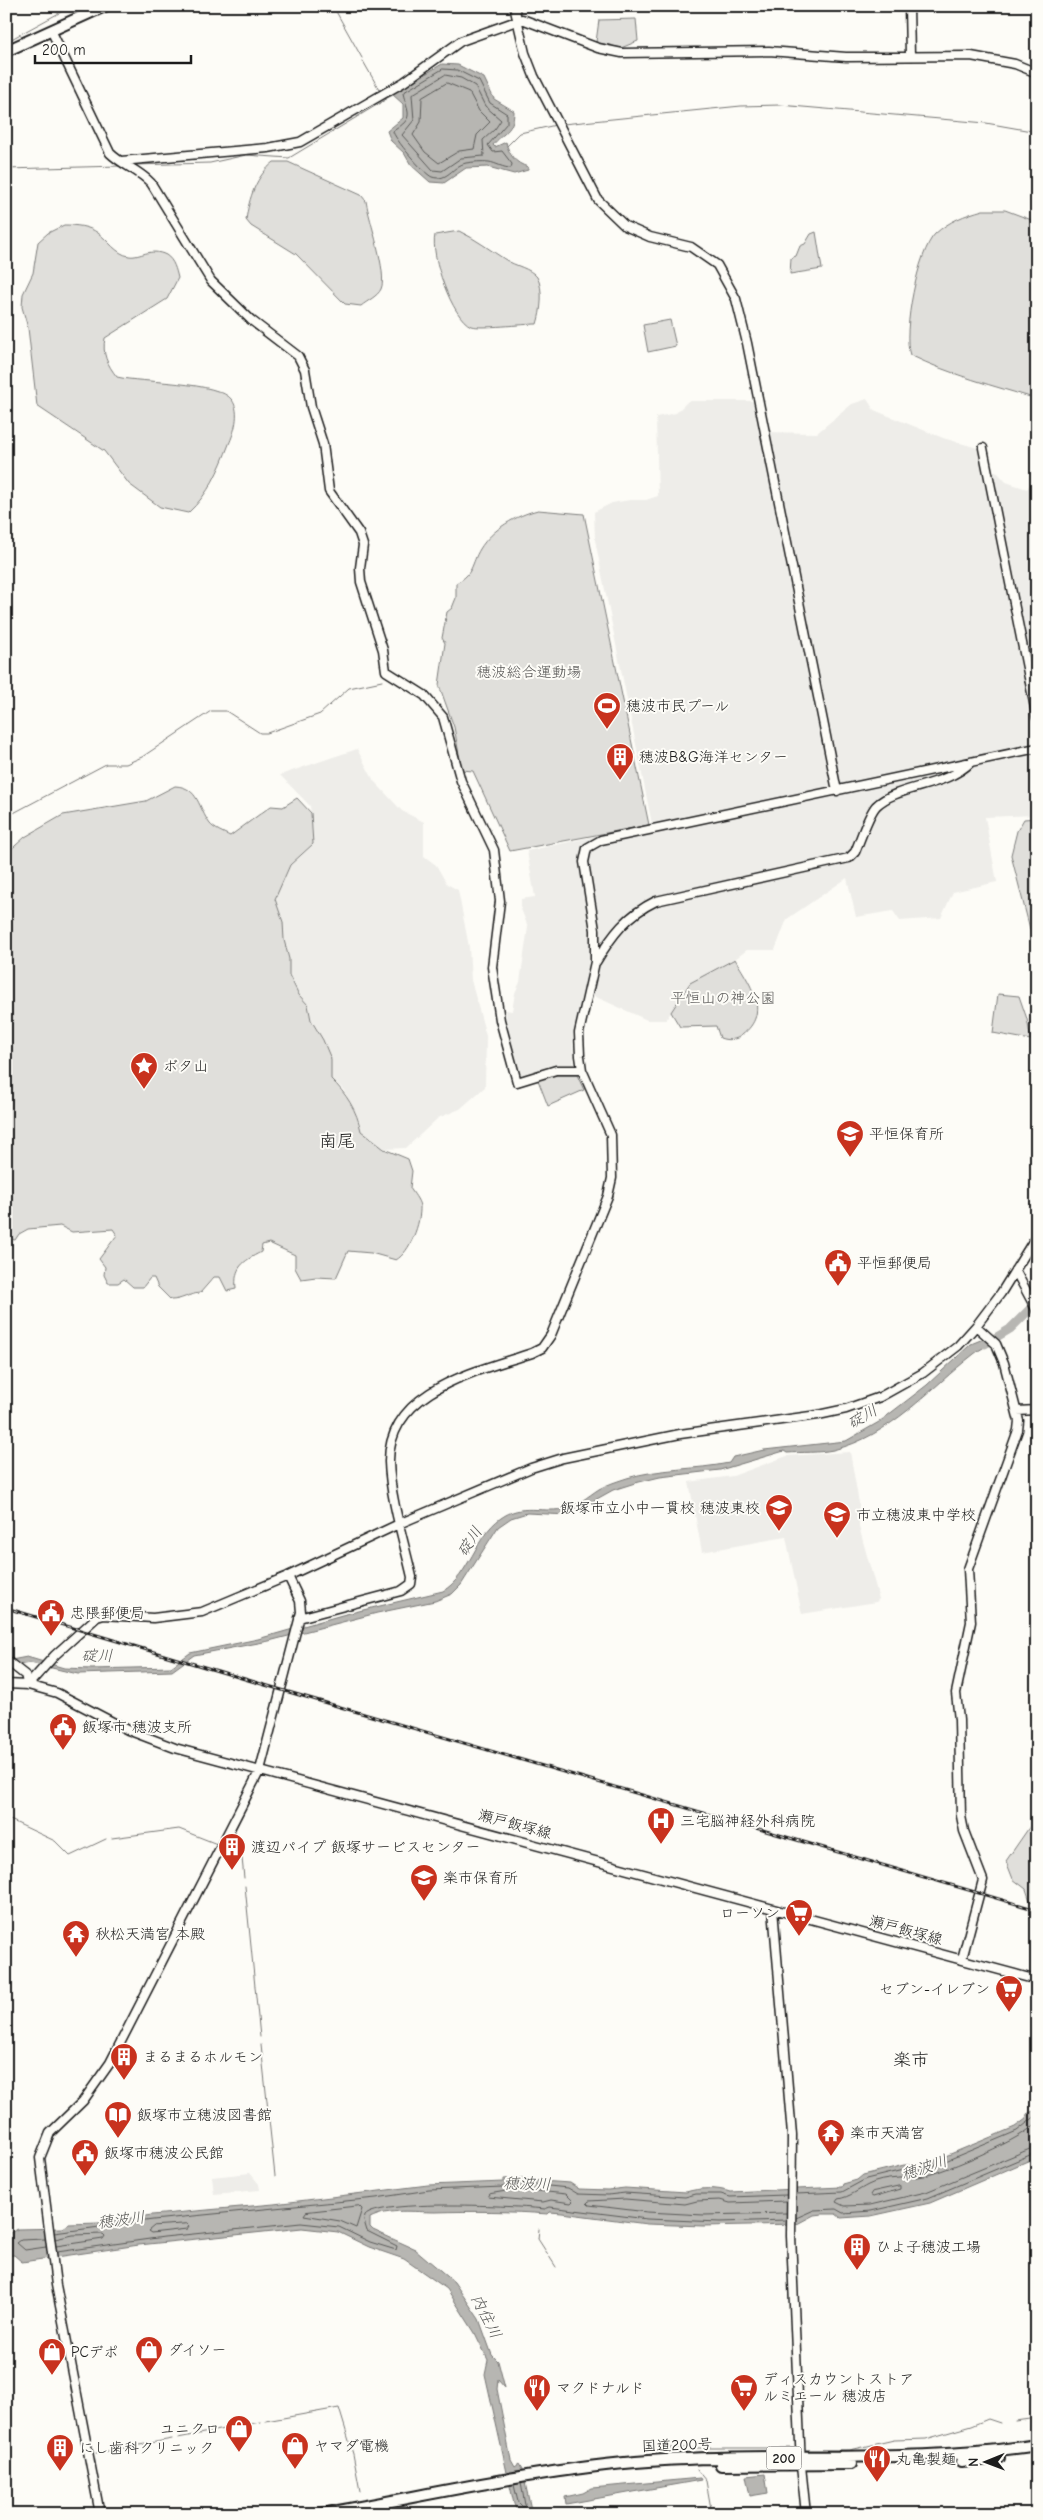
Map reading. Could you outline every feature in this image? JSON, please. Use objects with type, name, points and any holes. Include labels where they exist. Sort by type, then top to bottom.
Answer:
[{"type":"highway","points":[[6,51],[104,6]]},
{"type":"highway","name":"国道200号","points":[[801,2462],[940,2457],[1037,2445]]},
{"type":"highway","name":"国道200号","points":[[356,2514],[584,2468],[649,2460],[950,2463],[1037,2452]]},
{"type":"highway","name":"国道200号","points":[[321,2514],[502,2485]]},
{"type":"street","points":[[514,6],[525,53],[534,76],[598,200],[625,226],[650,237],[691,247],[704,255],[717,265],[736,299],[747,343],[837,791]]},
{"type":"street","points":[[909,6],[910,56]]},
{"type":"street","points":[[121,162],[268,148],[300,142],[404,82],[461,41],[517,20],[525,19],[598,48],[622,53],[769,51],[831,56],[970,56],[993,58],[1037,73]]},
{"type":"street","points":[[51,30],[110,153],[151,183],[211,281],[245,315],[298,356],[305,370],[311,407],[323,444],[328,491],[358,534],[363,545],[360,568],[361,582],[383,650],[386,671],[424,694],[443,717],[461,781],[494,850],[500,902],[492,967],[500,1020],[517,1082],[556,1070],[582,1070]]},
{"type":"street","points":[[983,448],[1037,718]]},
{"type":"street","points":[[300,1618],[407,1588],[411,1584],[412,1577],[389,1463],[391,1444],[399,1424],[421,1400],[453,1380],[542,1348],[556,1324],[608,1196],[612,1158],[607,1124],[582,1070],[580,1033],[595,962],[595,930],[584,862],[587,848],[593,843],[1037,748]]},
{"type":"street","points":[[595,962],[625,920],[638,909],[656,901],[849,858],[855,852],[876,807],[888,798],[959,773],[971,762]]},
{"type":"street","points":[[28,1685],[54,1655],[80,1630],[104,1614],[153,1618],[202,1612],[288,1576],[401,1523],[531,1468],[563,1458],[680,1434],[818,1415],[859,1406],[905,1384],[923,1373],[958,1346],[976,1326],[1037,1235]]},
{"type":"street","points":[[1015,1270],[1037,1311]]},
{"type":"street","points":[[962,1959],[983,1880],[961,1816],[959,1720],[956,1692],[971,1622],[968,1570],[1018,1430],[1016,1411],[1004,1363],[996,1344],[976,1326]]},
{"type":"street","points":[[1016,1411],[1037,1410]]},
{"type":"street","points":[[100,2514],[56,2285],[40,2158],[45,2141],[83,2101],[110,2063],[260,1770],[300,1618],[300,1601],[288,1576]]},
{"type":"street","points":[[6,1660],[25,1674],[28,1685]]},
{"type":"street","name":"瀬戸飯塚線","points":[[6,1684],[28,1685],[57,1693],[107,1720],[151,1740],[1037,1980]]},
{"type":"street","points":[[773,1909],[792,2135],[791,2236],[801,2462],[806,2514]]},
{"type":"shaded area","points":[[867,399],[874,410],[943,438],[981,449],[985,469],[998,473],[1006,482],[1027,489],[1037,474],[1037,815],[985,817],[997,882],[953,892],[941,918],[900,921],[893,911],[856,917],[847,878],[787,919],[775,950],[747,950],[735,959],[690,983],[666,1020],[647,1020],[583,991],[573,1035],[574,1065],[548,1066],[525,1077],[519,1076],[510,1042],[505,1010],[512,1011],[515,993],[520,982],[528,927],[521,909],[521,899],[535,897],[527,851],[652,824],[595,540],[594,512],[612,503],[646,500],[658,496],[656,417],[676,413],[688,401],[755,401],[760,432],[817,433],[852,404]]},
{"type":"shaded area","points":[[357,749],[374,781],[402,811],[424,822],[424,856],[436,865],[447,884],[458,890],[469,947],[471,980],[486,1036],[485,1087],[460,1109],[438,1118],[406,1148],[384,1149],[361,1131],[359,1120],[343,1089],[331,1079],[331,1059],[323,1040],[311,1020],[308,1005],[299,995],[289,975],[289,959],[284,940],[283,922],[275,899],[290,865],[313,844],[310,806],[280,775]]},
{"type":"shaded area","name":"飯塚市立小中一貫校 穂波東校","points":[[850,1452],[859,1503],[859,1527],[879,1599],[876,1602],[802,1614],[786,1537],[702,1552],[689,1482],[733,1476],[787,1456]]},
{"type":"shaded area","points":[[250,2173],[259,2184],[260,2190],[214,2194],[212,2177]]},
{"type":"green space","points":[[636,19],[638,41],[621,48],[596,42],[599,20]]},
{"type":"green space","points":[[274,162],[288,162],[361,195],[366,201],[380,260],[382,282],[381,289],[377,294],[361,306],[345,304],[296,254],[251,226],[246,220],[254,188],[262,174]]},
{"type":"green space","points":[[983,210],[1005,210],[1037,222],[1037,399],[957,374],[910,355],[908,329],[913,293],[929,243],[935,234],[946,225],[964,216]]},
{"type":"green space","points":[[64,225],[82,226],[94,231],[124,255],[133,256],[155,252],[166,255],[173,262],[178,278],[167,299],[105,338],[104,349],[106,359],[117,377],[212,389],[224,394],[235,405],[235,428],[221,463],[208,490],[188,513],[160,507],[129,484],[104,451],[37,406],[28,328],[22,307],[23,294],[33,273],[38,242],[48,233]]},
{"type":"green space","points":[[459,231],[510,262],[530,271],[537,277],[541,288],[541,307],[537,324],[476,327],[464,321],[450,299],[444,285],[434,244],[435,235]]},
{"type":"green space","points":[[816,232],[822,269],[790,274],[791,258],[796,256],[800,246],[805,244],[811,234]]},
{"type":"green space","points":[[670,320],[676,346],[648,352],[643,325]]},
{"type":"green space","name":"穂波総合運動場","points":[[538,510],[584,514],[649,825],[510,851],[473,771],[462,770],[454,727],[439,685],[445,643],[442,638],[447,612],[452,608],[456,598],[456,583],[462,580],[469,572],[485,542],[498,529],[514,519]]},
{"type":"green space","points":[[175,786],[189,790],[197,799],[210,824],[230,836],[271,806],[283,807],[297,798],[311,813],[313,844],[290,865],[275,899],[283,922],[284,940],[289,959],[289,975],[299,995],[308,1005],[311,1020],[323,1040],[331,1059],[331,1079],[350,1103],[357,1116],[361,1131],[384,1149],[408,1159],[412,1171],[410,1188],[420,1206],[420,1213],[417,1228],[410,1244],[406,1251],[396,1260],[371,1253],[348,1251],[336,1278],[316,1277],[301,1279],[295,1268],[295,1255],[269,1243],[262,1245],[261,1252],[244,1262],[238,1270],[236,1289],[227,1291],[220,1277],[214,1277],[200,1293],[171,1300],[158,1287],[154,1278],[150,1278],[143,1287],[133,1287],[124,1279],[118,1283],[108,1283],[104,1275],[105,1267],[99,1259],[117,1235],[113,1229],[72,1232],[60,1226],[28,1229],[19,1234],[15,1240],[6,1238],[9,1212],[6,1208],[6,854],[25,837],[63,815],[146,801]]},
{"type":"green space","points":[[1037,818],[1037,956],[1011,855],[1017,831],[1024,819]]},
{"type":"green space","name":"平恒山の神公園","points":[[735,959],[755,997],[756,1017],[751,1026],[740,1037],[729,1040],[720,1038],[716,1026],[680,1027],[671,1012],[690,983]]},
{"type":"green space","points":[[998,994],[1019,996],[1027,1019],[1031,1040],[993,1033]]},
{"type":"green space","points":[[554,1075],[577,1075],[584,1090],[548,1106],[538,1080]]},
{"type":"green space","points":[[1037,1816],[1037,1903],[1030,1901],[1026,1889],[1013,1879],[1006,1861]]},
{"type":"water","points":[[442,64],[458,65],[484,78],[494,99],[514,111],[514,118],[510,128],[493,145],[495,147],[506,142],[513,158],[528,167],[528,170],[514,174],[488,167],[466,168],[444,183],[430,182],[411,165],[404,153],[391,141],[387,131],[403,118],[403,104],[392,94]]},
{"type":"water","points":[[988,1337],[994,1342],[974,1354],[891,1423],[854,1443],[822,1452],[787,1453],[784,1451],[720,1470],[660,1477],[635,1483],[613,1490],[568,1515],[527,1513],[511,1518],[498,1527],[461,1585],[452,1594],[435,1601],[377,1613],[269,1641],[194,1655],[172,1671],[78,1674],[30,1663],[6,1667],[6,1661],[27,1657],[64,1668],[171,1667],[190,1653],[258,1639],[342,1615],[443,1591],[460,1575],[492,1526],[509,1513],[524,1510],[568,1508],[599,1489],[639,1475],[729,1463],[733,1457],[764,1450],[846,1441],[879,1422],[927,1385],[971,1344]]},
{"type":"water","name":"穂波川","points":[[1037,2109],[1037,2157],[930,2203],[871,2216],[841,2218],[836,2214],[822,2214],[814,2215],[797,2224],[703,2226],[647,2224],[550,2212],[548,2214],[402,2211],[370,2218],[370,2227],[373,2230],[415,2249],[454,2282],[479,2319],[492,2355],[498,2361],[505,2388],[498,2380],[497,2389],[511,2460],[515,2467],[519,2464],[522,2469],[532,2514],[518,2514],[514,2504],[485,2374],[488,2360],[475,2333],[447,2289],[404,2259],[369,2247],[338,2232],[302,2228],[139,2245],[22,2262],[14,2255],[6,2256],[6,2235],[18,2229],[63,2228],[69,2224],[98,2223],[152,2215],[274,2204],[428,2185],[504,2182],[504,2179],[522,2178],[526,2180],[570,2183],[579,2189],[608,2190],[625,2188],[686,2192],[719,2189],[730,2192],[842,2187],[843,2184],[857,2180],[863,2175],[904,2165],[922,2165],[936,2160],[1015,2127],[1026,2119],[1027,2114]]},
{"type":"water","points":[[765,2474],[768,2493],[750,2496],[746,2476]]},
{"type":"water","points":[[700,2478],[701,2480],[566,2504],[565,2497],[583,2493],[592,2488]]},
{"type":"waterway","points":[[6,42],[72,6]]},
{"type":"waterway","points":[[109,9],[115,6]]},
{"type":"waterway","points":[[333,6],[362,58]]},
{"type":"waterway","points":[[77,24],[92,17]]},
{"type":"waterway","points":[[363,61],[380,91]]},
{"type":"waterway","points":[[385,99],[393,95]]},
{"type":"waterway","points":[[134,165],[210,163],[246,155],[289,158],[385,100]]},
{"type":"waterway","points":[[563,124],[741,106],[780,105],[986,123],[1037,132]]},
{"type":"waterway","points":[[507,146],[520,133],[556,125]]},
{"type":"waterway","points":[[6,169],[120,166]]},
{"type":"waterway","points":[[6,817],[106,764],[126,764],[142,757],[211,711],[226,711],[260,733],[267,733],[320,714],[349,688],[382,681]]},
{"type":"waterway","name":"碇川","points":[[985,1344],[1010,1329],[1037,1302]]},
{"type":"waterway","points":[[6,1818],[55,1841],[70,1856],[106,1839]]},
{"type":"waterway","points":[[112,1838],[179,1829],[217,1844]]},
{"type":"waterway","points":[[227,1847],[242,1858],[244,1878]]},
{"type":"waterway","points":[[245,1886],[260,2037]]},
{"type":"waterway","points":[[261,2045],[275,2176]]},
{"type":"waterway","points":[[539,2229],[538,2239],[556,2267]]},
{"type":"waterway","points":[[266,2421],[339,2408],[353,2454],[360,2491]]},
{"type":"waterway","points":[[1015,2421],[1037,2418]]},
{"type":"waterway","points":[[806,2450],[850,2450],[894,2440],[926,2439],[988,2419],[1000,2423]]},
{"type":"waterway","points":[[178,2438],[260,2422]]},
{"type":"waterway","points":[[96,2453],[172,2439]]},
{"type":"waterway","points":[[660,2442],[674,2453]]},
{"type":"waterway","points":[[667,2448],[772,2448]]},
{"type":"waterway","points":[[780,2448],[793,2448]]},
{"type":"waterway","points":[[697,2470],[706,2481],[712,2514]]},
{"type":"waterway","points":[[6,2482],[12,2514]]},
{"type":"waterway","points":[[411,2514],[451,2507],[452,2514]]},
{"type":"railway","points":[[6,1608],[1037,1910]]},
{"type":"place","name":"穂波市民プール","points":[[607,730]]},
{"type":"place","name":"穂波B&G海洋センター","points":[[620,781]]},
{"type":"place","name":"ボタ山","points":[[144,1090]]},
{"type":"place","name":"平恒保育所","points":[[850,1158]]},
{"type":"place","name":"平恒郵便局","points":[[838,1287]]},
{"type":"place","name":"飯塚市立小中一貫校 穂波東校","points":[[779,1532]]},
{"type":"place","name":"市立穂波東中学校","points":[[837,1539]]},
{"type":"place","name":"忠隈郵便局","points":[[51,1637]]},
{"type":"place","name":"飯塚市 穂波支所","points":[[63,1751]]},
{"type":"place","name":"三宅脳神経外科病院","points":[[661,1845]]},
{"type":"place","name":"渡辺パイプ 飯塚サービスセンター","points":[[232,1871]]},
{"type":"place","name":"楽市保育所","points":[[424,1902]]},
{"type":"place","name":"ローソン","points":[[799,1937]]},
{"type":"place","name":"秋松天満宮 本殿","points":[[76,1958]]},
{"type":"place","name":"セブン-イレブン","points":[[1009,2013]]},
{"type":"place","name":"まるまるホルモン","points":[[124,2081]]},
{"type":"place","name":"飯塚市立穂波図書館","points":[[118,2139]]},
{"type":"place","name":"楽市天満宮","points":[[831,2157]]},
{"type":"place","name":"飯塚市穂波公民館","points":[[85,2177]]},
{"type":"place","name":"ひよ子穂波工場","points":[[857,2271]]},
{"type":"place","name":"ダイソー","points":[[149,2374]]},
{"type":"place","name":"PCデポ","points":[[52,2376]]},
{"type":"place","name":"マクドナルド","points":[[537,2412]]},
{"type":"place","name":"ディスカウントストア ルミエール 穂波店","points":[[744,2412]]},
{"type":"place","name":"ユニクロ","points":[[239,2453]]},
{"type":"place","name":"ヤマダ電機","points":[[295,2470]]},
{"type":"place","name":"にし歯科クリニック","points":[[60,2472]]},
{"type":"place","name":"丸亀製麺","points":[[877,2483]]},
{"type":"district","name":"南尾","points":[[337,1141]]},
{"type":"district","name":"楽市","points":[[911,2060]]},
{"type":"water label","name":"内住川","points":[[487,2316]]}]
